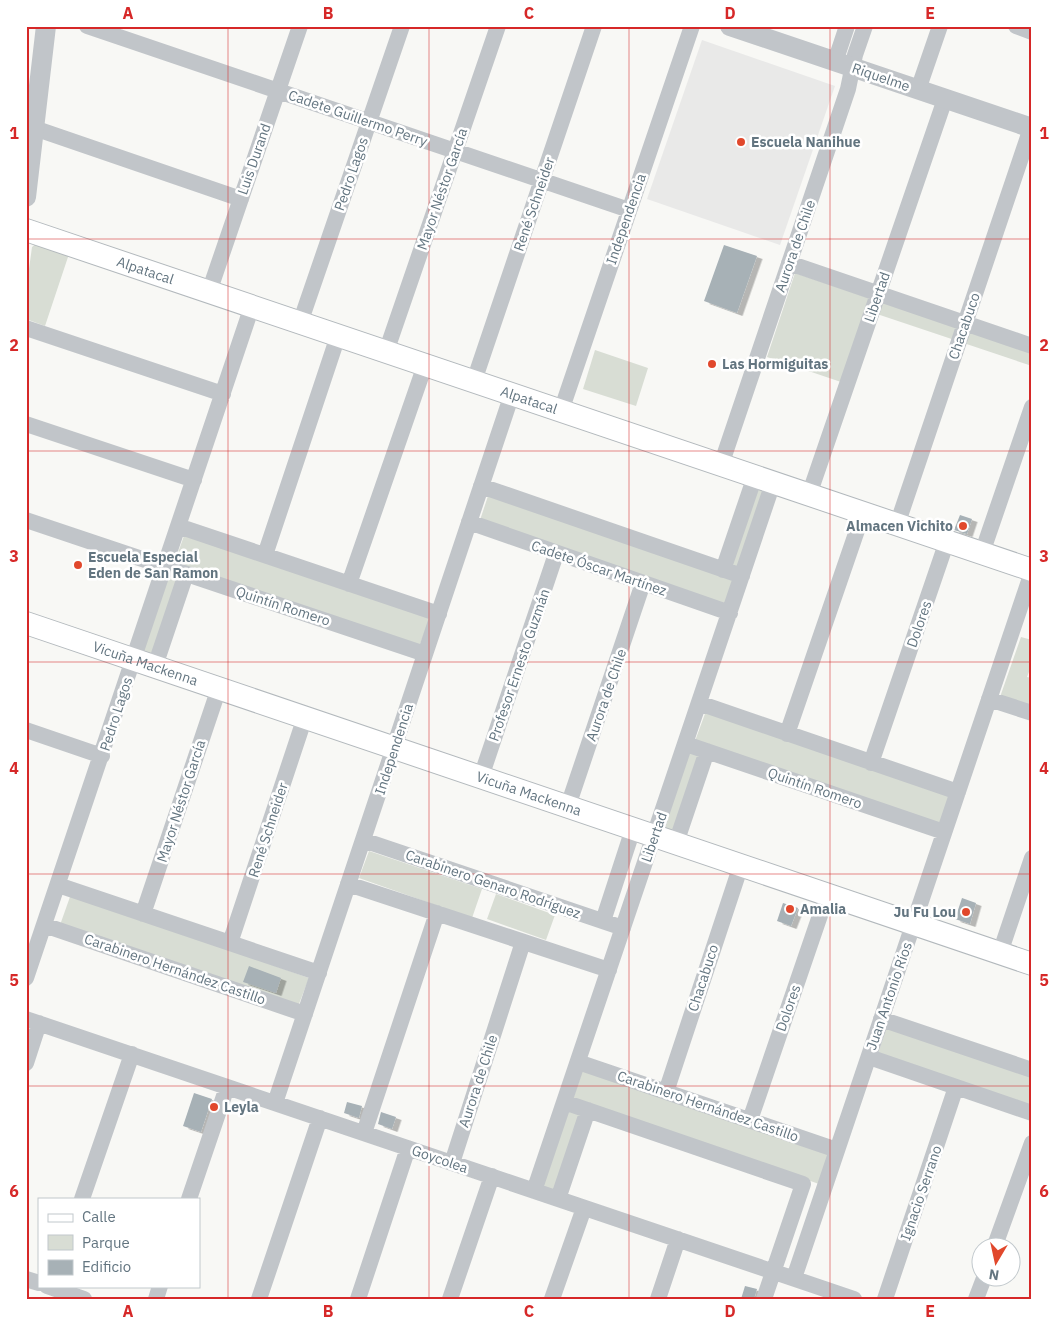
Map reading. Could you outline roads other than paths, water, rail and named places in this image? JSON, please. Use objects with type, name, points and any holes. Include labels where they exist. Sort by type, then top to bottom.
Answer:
[{"type":"main road","name":"Alpatacal","points":[[26,230],[1032,571]]},
{"type":"main road","name":"Vicuña Mackenna","points":[[26,623],[134,658],[1032,964]]},
{"type":"street","points":[[26,197],[29,151],[34,128],[33,80],[46,26]]},
{"type":"street","name":"Cadete Guillermo Perry","points":[[87,26],[629,210]]},
{"type":"street","name":"Luis Durand","points":[[209,292],[300,26]]},
{"type":"street","name":"Pedro Lagos","points":[[300,323],[402,26]]},
{"type":"street","name":"Mayor Néstor García","points":[[386,352],[498,26]]},
{"type":"street","name":"René Schneider","points":[[474,381],[594,26]]},
{"type":"street","name":"Independencia","points":[[561,411],[692,26]]},
{"type":"street","name":"Riquelme","points":[[730,26],[1032,128]]},
{"type":"street","name":"Aurora de Chile","points":[[721,465],[848,89],[843,65],[847,26]]},
{"type":"street","name":"Aurora de Chile","points":[[843,65],[865,26]]},
{"type":"street","points":[[918,90],[940,26]]},
{"type":"street","points":[[1016,26],[1032,32]]},
{"type":"street","name":"Libertad","points":[[809,495],[945,99]]},
{"type":"street","points":[[34,128],[241,199]]},
{"type":"street","name":"Chacabuco","points":[[897,524],[1032,128]]},
{"type":"street","points":[[789,264],[1032,346]]},
{"type":"street","name":"Pedro Lagos","points":[[26,978],[252,306]]},
{"type":"street","points":[[26,328],[223,394]]},
{"type":"street","points":[[265,555],[338,336]]},
{"type":"street","points":[[349,584],[425,365]]},
{"type":"street","name":"Independencia","points":[[275,1103],[512,394]]},
{"type":"street","points":[[982,553],[1032,407]]},
{"type":"street","points":[[26,424],[194,480]]},
{"type":"street","points":[[723,570],[764,480]]},
{"type":"street","name":"Libertad","points":[[534,1191],[742,576],[764,480]]},
{"type":"street","points":[[481,486],[742,576]]},
{"type":"street","points":[[787,734],[863,513]]},
{"type":"street","name":"Quintín Romero","points":[[26,520],[425,654]]},
{"type":"street","name":"Cadete Óscar Martínez","points":[[469,522],[556,554],[730,613]]},
{"type":"street","points":[[178,526],[439,614]]},
{"type":"street","name":"Dolores","points":[[871,763],[947,542]]},
{"type":"street","name":"Profesor Ernesto Guzmán","points":[[481,777],[556,554]]},
{"type":"street","name":"Juan Antonio Ríos","points":[[794,1278],[1032,571]]},
{"type":"street","points":[[155,666],[186,574]]},
{"type":"street","name":"Aurora de Chile","points":[[568,806],[643,583]]},
{"type":"street","name":"Mayor Néstor García","points":[[144,914],[219,688]]},
{"type":"street","points":[[989,699],[1032,713]]},
{"type":"street","points":[[699,704],[958,792]]},
{"type":"street","name":"René Schneider","points":[[230,943],[306,717]]},
{"type":"street","points":[[26,730],[102,756]]},
{"type":"street","name":"Quintín Romero","points":[[686,744],[944,832]]},
{"type":"street","name":"Libertad","points":[[676,843],[707,751]]},
{"type":"street","name":"Libertad","points":[[603,921],[633,828]]},
{"type":"street","name":"Carabinero Genaro Rodríguez","points":[[363,840],[623,928]]},
{"type":"street","points":[[1000,954],[1032,858]]},
{"type":"street","name":"Chacabuco","points":[[666,1092],[741,865]]},
{"type":"street","points":[[348,884],[609,970]]},
{"type":"street","points":[[58,885],[319,973]]},
{"type":"street","name":"Dolores","points":[[750,1120],[827,895]]},
{"type":"street","points":[[364,1133],[437,913]]},
{"type":"street","name":"Carabinero Hernández Castillo","points":[[44,925],[305,1014]]},
{"type":"street","name":"Aurora de Chile","points":[[452,1163],[523,942]]},
{"type":"street","points":[[881,1019],[1032,1070]]},
{"type":"street","points":[[26,1063],[33,1021]]},
{"type":"street","name":"Goycolea","points":[[33,1021],[854,1299]]},
{"type":"street","points":[[82,1198],[132,1054]]},
{"type":"street","points":[[869,1057],[1032,1113]]},
{"type":"street","name":"Carabinero Hernández Castillo","points":[[578,1062],[837,1150]]},
{"type":"street","points":[[189,1198],[226,1087]]},
{"type":"street","name":"Ignacio Serrano","points":[[885,1299],[956,1087]]},
{"type":"street","points":[[564,1102],[803,1184],[764,1299]]},
{"type":"street","points":[[558,1199],[588,1110]]},
{"type":"street","points":[[259,1299],[320,1118]]},
{"type":"street","points":[[998,1238],[1032,1143]]},
{"type":"street","points":[[358,1299],[408,1148]]},
{"type":"street","points":[[450,1299],[492,1176]]},
{"type":"street","points":[[552,1299],[584,1208]]},
{"type":"street","points":[[658,1299],[678,1239]]},
{"type":"street","points":[[26,1279],[38,1283]]},
{"type":"street","points":[[54,1288],[84,1299]]},
{"type":"place","name":"Escuela Nanihue","points":[[741,142]]},
{"type":"place","name":"Las Hormiguitas","points":[[712,364]]},
{"type":"place","name":"Almacen Vichito","points":[[963,526]]},
{"type":"place","name":"Escuela Especial Eden de San Ramon","points":[[78,565]]},
{"type":"place","name":"Amalia","points":[[790,909]]},
{"type":"place","name":"Ju Fu Lou","points":[[966,912]]},
{"type":"place","name":"Leyla","points":[[214,1107]]}]
